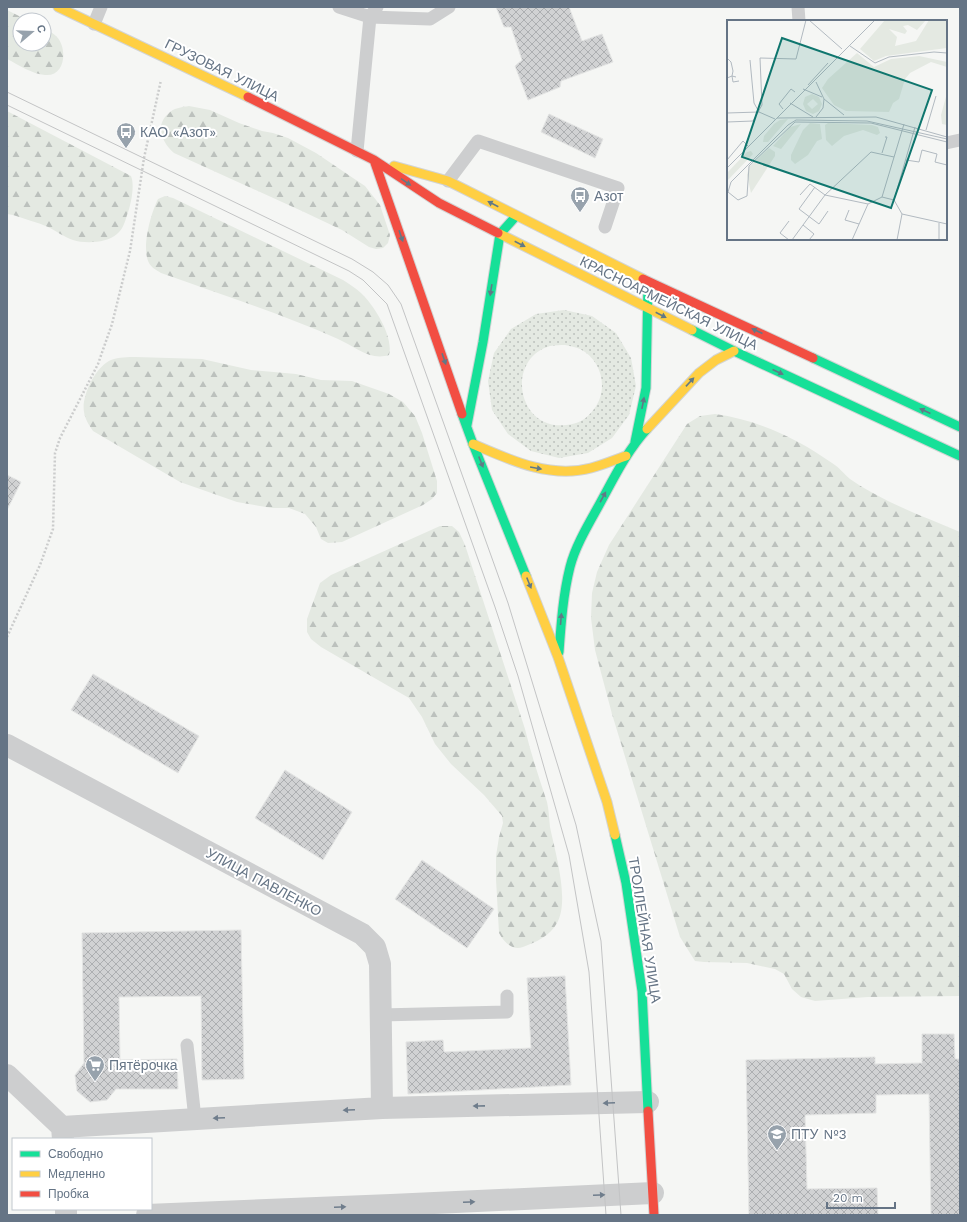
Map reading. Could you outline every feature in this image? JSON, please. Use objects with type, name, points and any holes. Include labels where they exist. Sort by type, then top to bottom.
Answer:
[{"type":"street","name":"ГРУЗОВАЯ УЛИЦА","points":[[58,7],[374,160]]},
{"type":"street","name":"КРАСНОАРМЕЙСКАЯ УЛИЦА","points":[[374,160],[448,182],[648,282],[776,340],[960,427]]},
{"type":"street","name":"КРАСНОАРМЕЙСКАЯ УЛИЦА","points":[[374,160],[439,203],[500,234],[734,351],[960,456]]},
{"type":"street","name":"ТРОЛЛЕЙНАЯ УЛИЦА","points":[[374,160],[467,426],[558,657],[607,802],[626,883],[642,991],[654,1215]]},
{"type":"street","points":[[467,426],[483,342],[500,234],[516,216]]},
{"type":"street","points":[[635,442],[646,388],[648,282]]},
{"type":"street","points":[[558,657],[563,604],[570,566],[584,533],[626,456],[635,442],[699,373],[716,360],[734,351]]},
{"type":"street","points":[[474,444],[532,468],[562,472],[590,468],[626,456]]},
{"type":"street","name":"УЛИЦА ПАВЛЕНКО","points":[[7,745],[362,934],[375,947],[380,964],[382,1108]]},
{"type":"street","points":[[7,1075],[62,1133],[195,1119],[382,1108],[648,1102]]},
{"type":"street","points":[[147,1215],[391,1210],[653,1193]]},
{"type":"lane","points":[[94,24],[101,7]]},
{"type":"lane","points":[[338,7],[371,10],[430,19],[449,7]]},
{"type":"lane","points":[[798,7],[799,20]]},
{"type":"lane","points":[[357,151],[371,10]]},
{"type":"lane","points":[[947,143],[960,140]]},
{"type":"lane","points":[[448,182],[478,141],[618,188],[605,226]]},
{"type":"lane","points":[[380,1015],[507,1012],[507,996]]},
{"type":"lane","points":[[187,1045],[195,1119]]},
{"type":"path","points":[[7,637],[40,565],[53,529],[55,453],[60,438],[98,364],[112,324],[130,251],[144,158],[162,74],[170,60]]},
{"type":"green space","points":[[7,10],[12,12],[12,52],[52,52],[52,33],[57,37],[63,48],[63,61],[57,72],[52,74],[45,75],[35,73],[7,59]]},
{"type":"green space","points":[[189,106],[210,110],[239,123],[288,138],[316,153],[365,186],[380,205],[390,235],[388,243],[383,248],[376,249],[369,247],[342,230],[174,153],[163,139],[161,129],[162,123],[164,118],[172,110]]},
{"type":"green space","points":[[7,111],[131,176],[133,190],[130,206],[124,225],[117,234],[102,241],[78,241],[66,237],[44,225],[7,214]]},
{"type":"green space","points":[[165,196],[173,198],[343,280],[355,288],[372,305],[382,322],[389,339],[389,355],[369,355],[338,339],[295,321],[156,270],[152,267],[147,257],[146,240],[155,205],[158,199]]},
{"type":"green space","points":[[564,310],[592,316],[616,333],[631,358],[636,386],[629,415],[612,438],[588,453],[559,458],[531,451],[508,434],[492,410],[488,381],[494,353],[511,329],[536,314]],"holes":[[[567,345],[580,349],[594,360],[601,376],[601,393],[599,401],[594,409],[582,420],[566,425],[549,424],[536,417],[528,406],[523,393],[522,378],[527,365],[536,353],[550,346]]]},
{"type":"green space","points":[[136,357],[202,359],[251,370],[296,374],[321,380],[352,381],[389,394],[403,402],[415,416],[437,481],[437,493],[432,499],[423,505],[342,542],[328,543],[321,539],[316,527],[305,514],[289,508],[272,508],[237,502],[180,482],[93,431],[85,417],[84,405],[87,390],[100,368],[105,363],[114,359]]},
{"type":"green space","points":[[715,414],[762,426],[791,438],[819,454],[835,465],[850,479],[871,492],[960,532],[960,996],[868,997],[815,1001],[801,997],[792,989],[784,974],[775,969],[747,963],[695,961],[680,937],[612,714],[595,650],[591,618],[592,593],[597,572],[609,545],[687,424],[700,416]]},
{"type":"green space","points":[[440,526],[452,526],[459,532],[465,545],[525,729],[532,757],[548,805],[550,827],[558,862],[562,889],[561,913],[551,932],[533,943],[519,948],[509,945],[503,940],[499,933],[496,856],[503,823],[502,816],[484,795],[451,764],[435,744],[422,717],[409,698],[321,647],[311,639],[307,632],[307,619],[320,583],[331,575]]},
{"type":"building","points":[[496,7],[569,7],[582,41],[602,34],[613,62],[561,81],[560,87],[528,100],[515,66],[522,60],[511,27],[504,27]]},
{"type":"building","points":[[549,114],[603,139],[595,158],[541,132]]},
{"type":"building","points":[[7,475],[21,482],[7,510]]},
{"type":"building","points":[[93,674],[199,736],[178,773],[71,710]]},
{"type":"building","points":[[285,770],[352,812],[323,860],[255,818]]},
{"type":"building","points":[[422,860],[494,909],[467,948],[395,899]]},
{"type":"building","points":[[241,930],[244,1079],[202,1080],[201,996],[119,997],[120,1060],[177,1059],[178,1089],[116,1089],[107,1100],[90,1102],[77,1091],[75,1075],[84,1063],[82,933]]},
{"type":"building","points":[[565,976],[571,1085],[408,1094],[406,1042],[443,1040],[444,1052],[531,1048],[527,978]]},
{"type":"building","name":"ПТУ №3","points":[[922,1034],[954,1034],[955,1059],[960,1059],[960,1215],[931,1215],[929,1094],[876,1095],[876,1113],[805,1115],[807,1189],[877,1188],[878,1215],[749,1215],[746,1060],[875,1057],[875,1064],[922,1063]]},
{"type":"tram line","points":[[7,92],[352,259],[373,272],[388,285],[401,304],[508,603],[576,825],[601,941],[621,1215]]},
{"type":"tram line","points":[[7,105],[349,271],[363,280],[387,304],[495,607],[518,676],[569,855],[589,972],[606,1215]]},
{"type":"traffic: fast","points":[[467,425],[483,342],[500,234],[516,216]]},
{"type":"traffic: fast","points":[[635,442],[646,388],[648,282]]},
{"type":"traffic: fast","points":[[692,330],[960,456]]},
{"type":"traffic: fast","points":[[813,358],[960,427]]},
{"type":"traffic: fast","points":[[462,414],[526,576]]},
{"type":"traffic: fast","points":[[559,652],[566,588],[570,567],[578,544],[620,466],[647,429]]},
{"type":"traffic: fast","points":[[615,835],[626,883],[642,991],[648,1111]]},
{"type":"traffic: slow","points":[[58,7],[248,97]]},
{"type":"traffic: slow","points":[[394,166],[448,181],[643,279]]},
{"type":"traffic: slow","points":[[498,233],[692,330]]},
{"type":"traffic: slow","points":[[647,429],[699,373],[716,360],[734,351]]},
{"type":"traffic: slow","points":[[473,444],[516,462],[560,471],[576,471],[591,468],[626,456]]},
{"type":"traffic: slow","points":[[526,576],[558,657],[607,802],[615,835]]},
{"type":"traffic: jam","points":[[248,97],[374,160],[439,203],[498,233]]},
{"type":"traffic: jam","points":[[374,160],[462,414]]},
{"type":"traffic: jam","points":[[643,279],[813,358]]},
{"type":"traffic: jam","points":[[648,1111],[654,1215]]},
{"type":"place","name":"КАО «Азот»","points":[[126,149]]},
{"type":"place","name":"Азот","points":[[580,213]]},
{"type":"place","name":"Пятёрочка","points":[[95,1082]]},
{"type":"place","name":"ПТУ №3","points":[[777,1151]]}]
